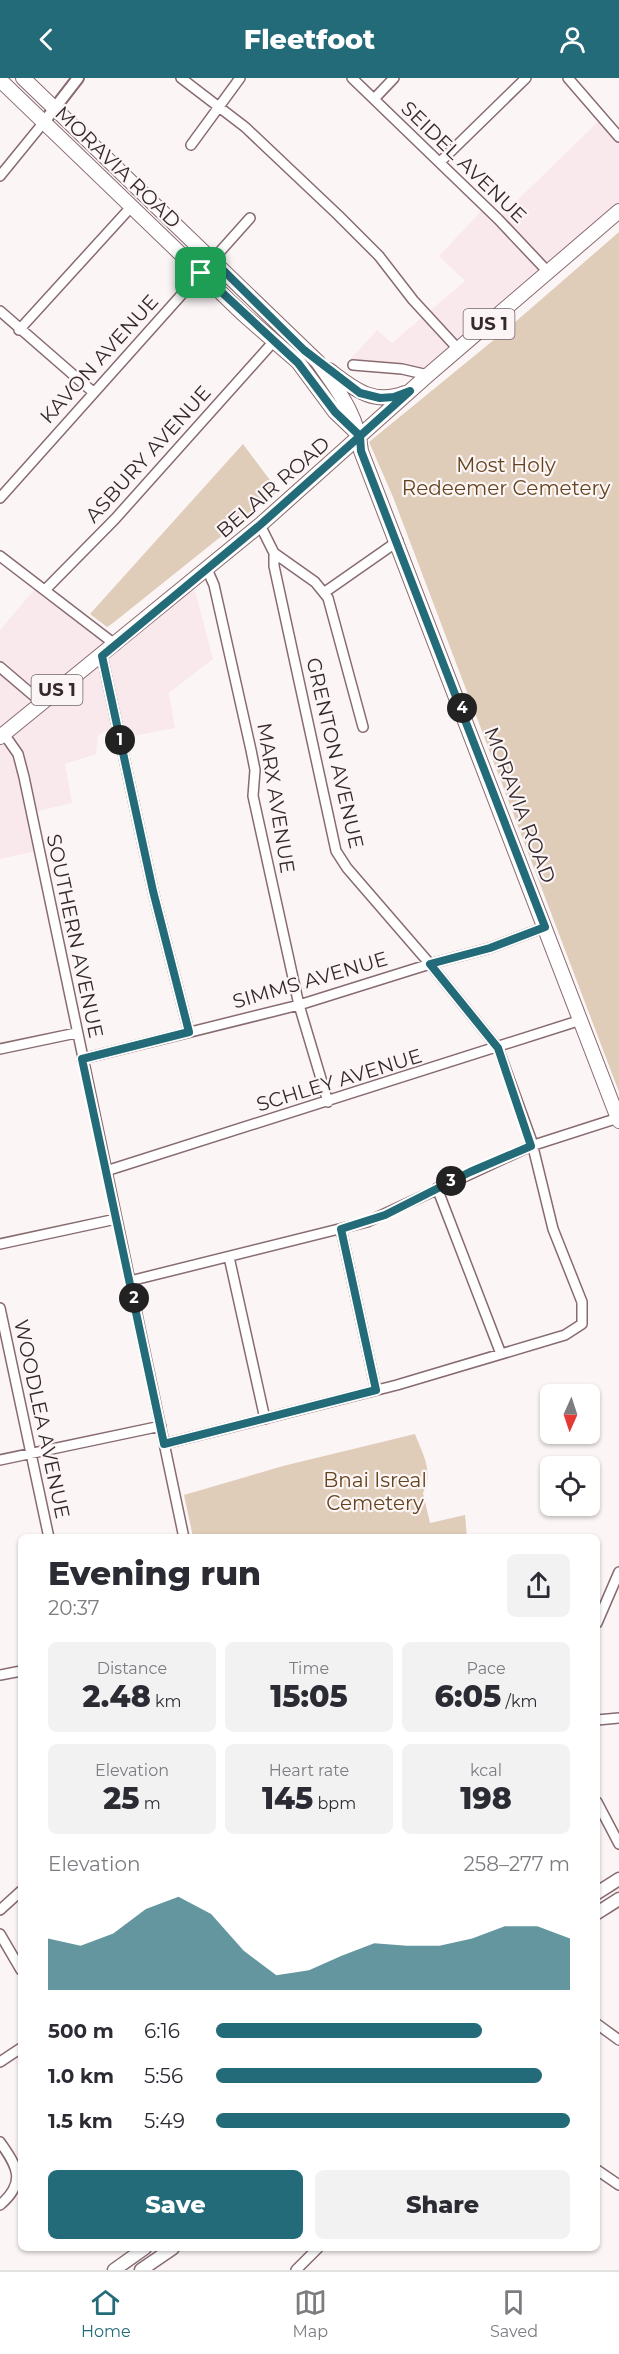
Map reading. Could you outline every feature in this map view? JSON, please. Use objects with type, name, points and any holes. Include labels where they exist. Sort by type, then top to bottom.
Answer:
[{"type":"main road","name":"MORAVIA ROAD","points":[[23,78],[318,362],[352,411],[360,436],[361,451],[398,541],[618,1119]]},
{"type":"main road","name":"MORAVIA ROAD","points":[[0,80],[243,314],[275,340],[298,363],[335,412],[360,436]]},
{"type":"main road","name":"BELAIR ROAD","points":[[2,736],[40,702],[116,645],[260,525],[428,375],[619,211]]},
{"type":"main road","points":[[318,362],[360,393],[371,397],[394,397],[410,391]]},
{"type":"main road","points":[[600,1891],[619,1879]]},
{"type":"main road","points":[[600,1911],[619,1899]]},
{"type":"main road","points":[[114,2270],[141,2251]]},
{"type":"main road","points":[[141,2270],[169,2251]]},
{"type":"street","points":[[0,176],[78,78]]},
{"type":"street","points":[[181,78],[219,106],[265,145],[374,251],[413,300],[459,350]]},
{"type":"street","points":[[191,145],[240,78]]},
{"type":"street","name":"SEIDEL AVENUE","points":[[352,78],[440,162],[549,273]]},
{"type":"street","points":[[374,99],[394,78]]},
{"type":"street","points":[[440,162],[526,78]]},
{"type":"street","points":[[568,78],[619,137]]},
{"type":"street","points":[[20,330],[131,207]]},
{"type":"street","name":"KAVON AVENUE","points":[[0,498],[250,218]]},
{"type":"street","points":[[0,311],[93,392]]},
{"type":"street","name":"ASBURY AVENUE","points":[[45,590],[114,519],[275,340]]},
{"type":"street","points":[[353,365],[402,369],[428,375]]},
{"type":"street","points":[[260,525],[274,553],[315,582],[325,592],[332,609],[363,728]]},
{"type":"street","points":[[325,592],[398,541]]},
{"type":"street","name":"GRENTON AVENUE","points":[[274,553],[274,566],[336,851],[347,868],[430,964],[498,1048],[531,1146],[553,1228],[582,1302],[582,1324],[565,1335],[501,1354]]},
{"type":"street","points":[[0,556],[116,645]]},
{"type":"street","name":"MARX AVENUE","points":[[207,569],[214,585],[251,750],[255,770],[254,804],[299,1005],[328,1102]]},
{"type":"street","points":[[102,656],[153,891],[189,1032]]},
{"type":"street","points":[[0,667],[40,702]]},
{"type":"street","name":"SOUTHERN AVENUE","points":[[2,736],[18,754],[183,1534]]},
{"type":"street","name":"SIMMS AVENUE","points":[[82,1059],[299,1005],[430,964],[490,948],[545,927]]},
{"type":"street","name":"SCHLEY AVENUE","points":[[106,1171],[581,1020]]},
{"type":"street","points":[[0,1049],[76,1033]]},
{"type":"street","points":[[130,1281],[341,1229],[385,1215],[437,1188],[531,1146],[618,1119]]},
{"type":"street","points":[[164,1444],[376,1390],[501,1354],[437,1188]]},
{"type":"street","points":[[0,1244],[116,1219]]},
{"type":"street","points":[[341,1229],[376,1390]]},
{"type":"street","points":[[229,1257],[265,1419]]},
{"type":"street","name":"WOODLEA AVENUE","points":[[0,1308],[48,1534]]},
{"type":"street","points":[[0,1460],[161,1426]]},
{"type":"street","points":[[600,1616],[619,1572]]},
{"type":"street","points":[[0,1676],[18,1672]]},
{"type":"street","points":[[600,1720],[619,1718]]},
{"type":"street","points":[[600,1808],[619,1844]]},
{"type":"street","points":[[0,1910],[18,1895]]},
{"type":"street","points":[[0,1934],[18,1965]]},
{"type":"street","points":[[600,2026],[619,2040]]},
{"type":"street","points":[[0,2062],[18,2050]]},
{"type":"street","points":[[0,2142],[13,2161],[17,2178],[12,2192],[0,2205]]},
{"type":"street","points":[[600,2172],[619,2185]]},
{"type":"street","points":[[296,2270],[315,2251]]},
{"type":"shaded area","points":[[603,117],[619,135],[619,211],[425,374],[346,364],[377,330],[392,343],[465,281],[439,256],[485,207],[498,219]]},
{"type":"shaded area","points":[[38,585],[116,645],[187,585],[196,594],[213,659],[169,693],[175,728],[113,740],[110,730],[98,735],[96,754],[65,764],[72,803],[30,813],[37,851],[0,859],[0,630]]},
{"type":"green space","name":"Most Holy Redeemer Cemetery","points":[[619,232],[619,1092],[393,497],[369,442],[506,330]]},
{"type":"green space","points":[[243,444],[278,491],[107,627],[90,614]]},
{"type":"green space","name":"Bnai Isreal Cemetery","points":[[415,1434],[427,1471],[428,1478],[423,1493],[430,1523],[465,1515],[467,1534],[192,1534],[184,1495],[283,1466]]},
{"type":"route","points":[[201,273],[213,260],[304,350],[360,393],[380,398],[394,397],[410,391],[360,436],[361,451],[388,515],[545,927],[490,948],[430,964],[498,1048],[531,1139],[531,1146],[470,1172],[385,1215],[341,1229],[376,1390],[164,1444],[82,1059],[189,1032],[153,891],[102,656],[260,525],[360,436],[335,412],[298,363],[201,273]]}]
